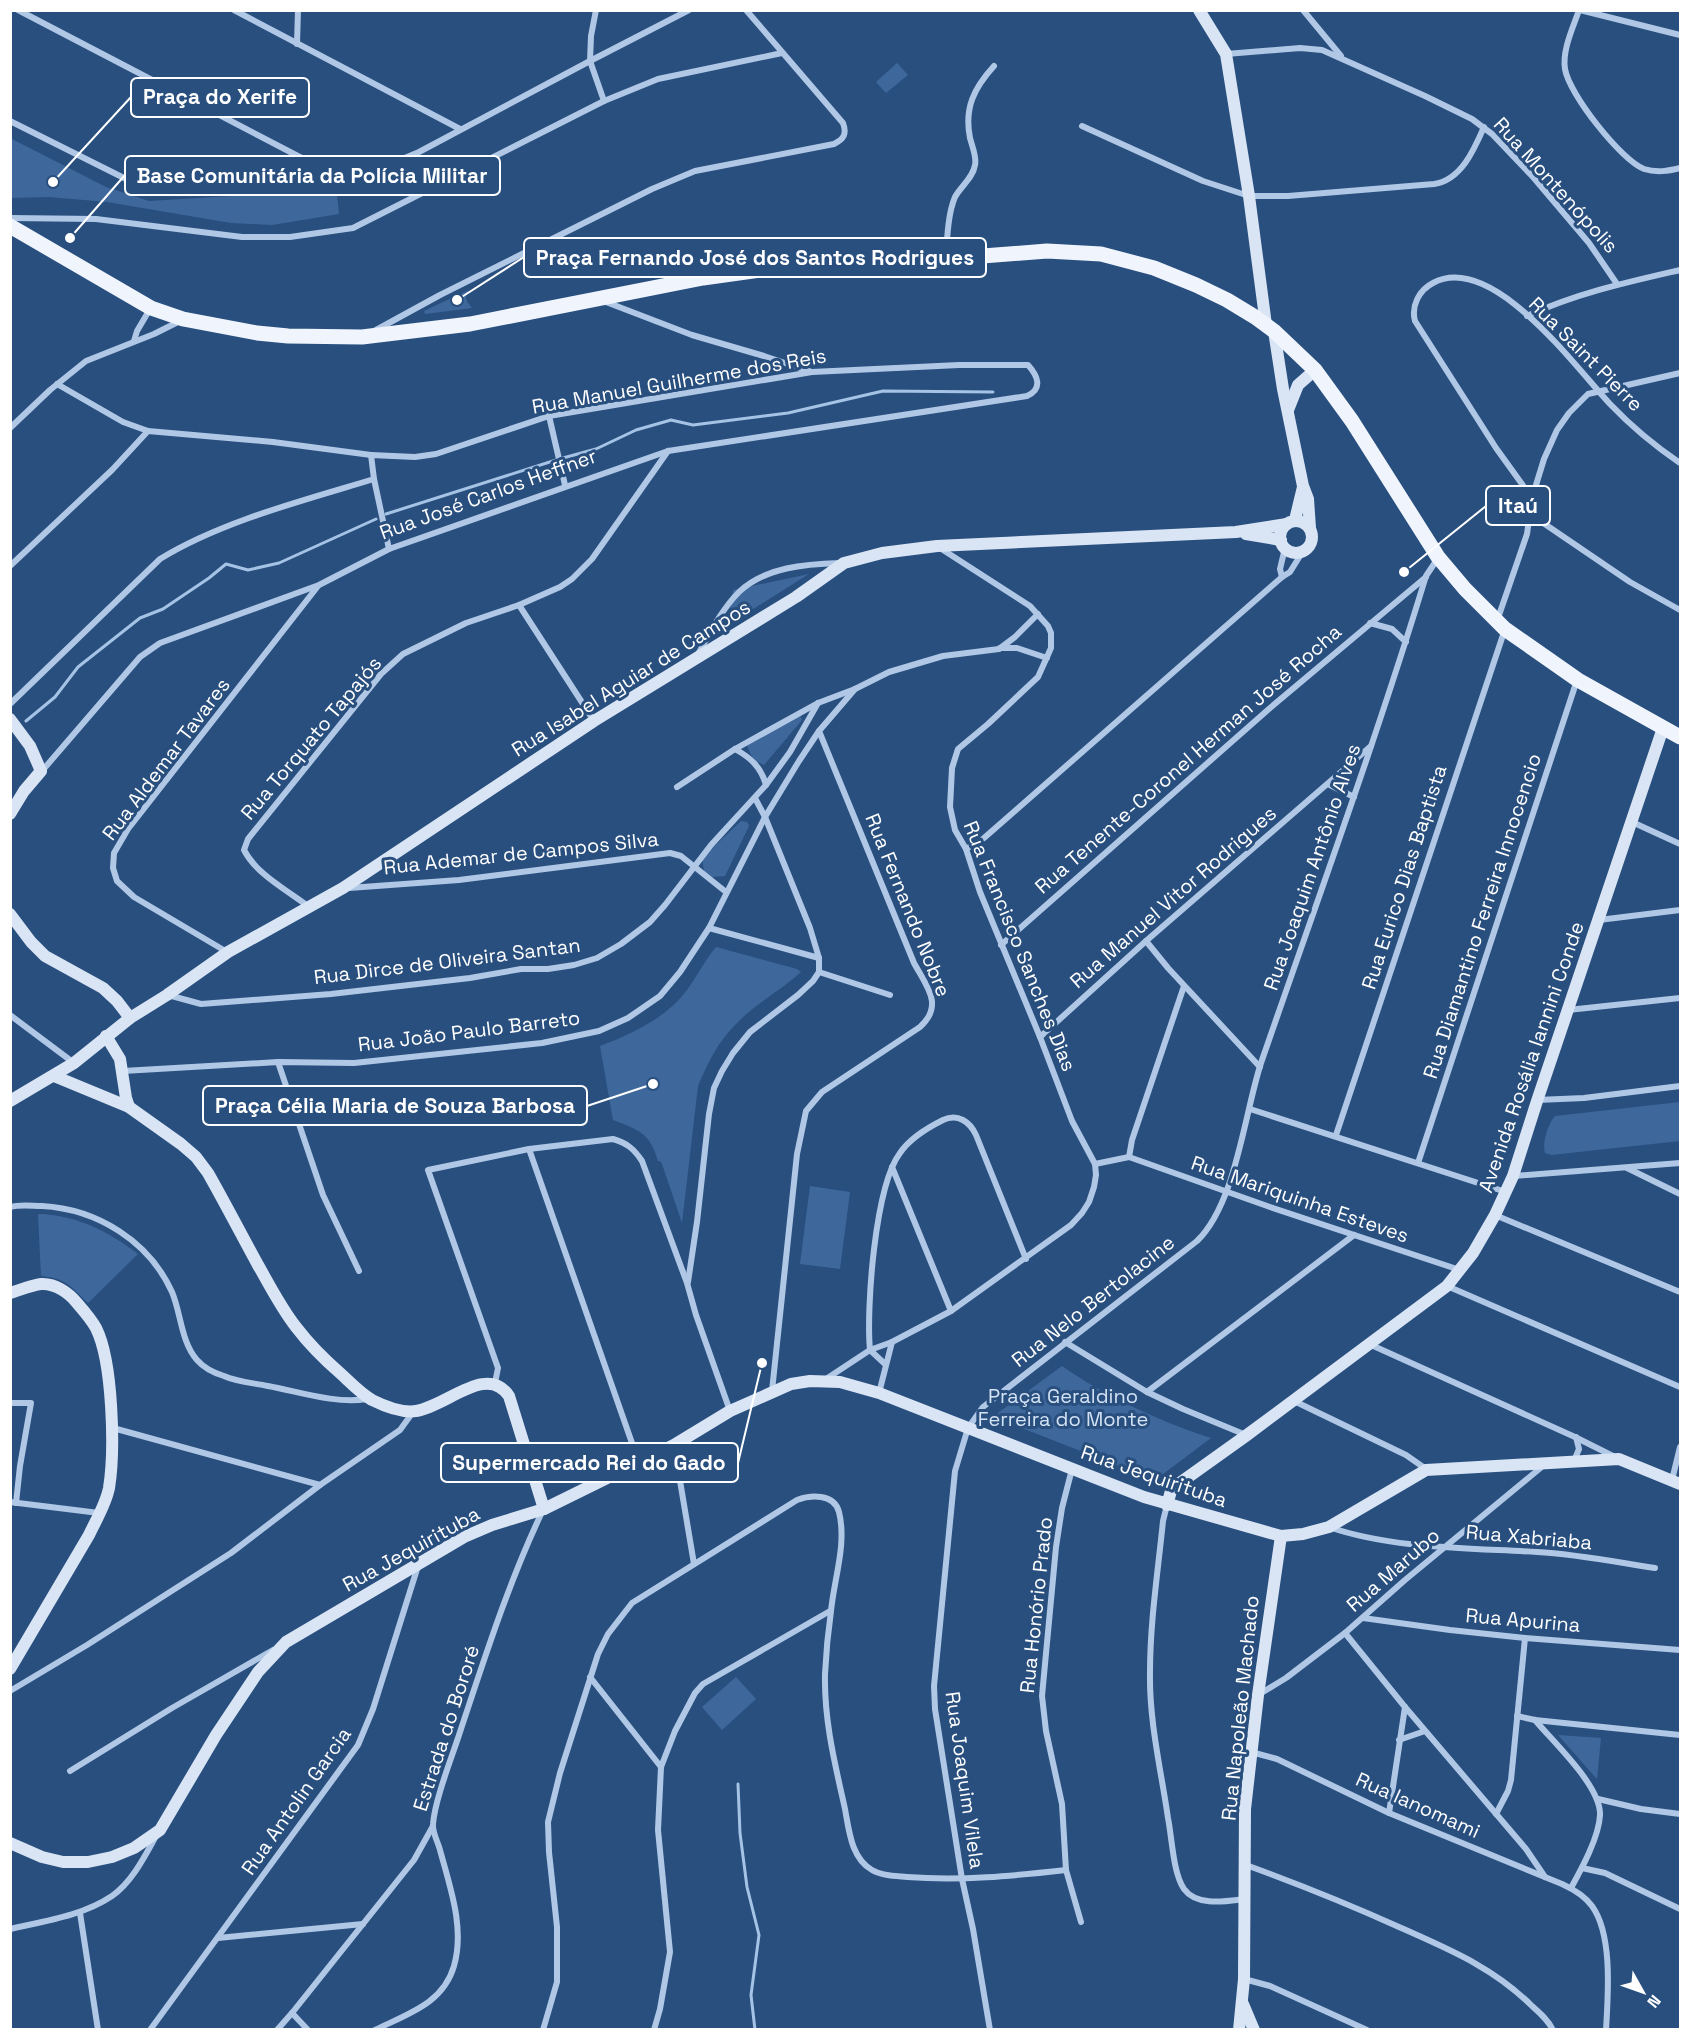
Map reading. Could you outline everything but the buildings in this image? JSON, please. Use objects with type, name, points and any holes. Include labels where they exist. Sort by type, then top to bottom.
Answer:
[{"type":"main road","points":[[10,226],[151,308],[183,319],[257,333],[288,336],[362,337],[470,324],[703,278],[760,270],[1047,251],[1101,254],[1154,268],[1227,300],[1270,328],[1316,370],[1358,429],[1438,557],[1501,625],[1578,680],[1680,737]]},
{"type":"street","points":[[18,10],[322,169]]},
{"type":"street","points":[[234,10],[460,129]]},
{"type":"street","points":[[297,44],[298,10]]},
{"type":"street","points":[[596,10],[591,36],[590,61],[604,101]]},
{"type":"street","points":[[10,121],[114,174],[142,184],[322,169],[357,169],[395,162],[419,152],[689,10]]},
{"type":"street","points":[[362,337],[440,295],[675,178],[715,166],[834,144],[839,141],[845,133],[843,123],[746,10]]},
{"type":"street","points":[[966,849],[984,838],[1290,572],[1312,539],[1308,499],[1303,486],[1270,328],[1226,54],[1199,10]]},
{"type":"street","points":[[1303,10],[1342,58]]},
{"type":"street","points":[[1680,35],[1579,10],[1565,59],[1568,78],[1576,94],[1630,161],[1657,172],[1680,168]]},
{"type":"street","name":"Rua Montenópolis","points":[[1226,54],[1300,48],[1322,50],[1447,106],[1484,127],[1510,152],[1589,243],[1617,284]]},
{"type":"street","points":[[10,218],[96,219],[254,237],[290,237],[353,228],[604,101],[658,79],[782,53]]},
{"type":"street","points":[[946,258],[955,197],[972,174],[976,161],[968,111],[983,78],[994,66]]},
{"type":"street","points":[[1082,126],[1203,181],[1249,196],[1288,196],[1441,183],[1459,171],[1484,127]]},
{"type":"street","points":[[1527,316],[1558,301],[1617,284],[1680,270]]},
{"type":"street","name":"Rua Saint Pierre","points":[[1532,498],[1496,448],[1414,317],[1415,303],[1426,287],[1436,281],[1449,278],[1473,281],[1487,286],[1527,316],[1573,359],[1599,391],[1642,434],[1680,463]]},
{"type":"street","points":[[599,299],[692,335],[812,372]]},
{"type":"street","points":[[134,340],[142,321],[151,308]]},
{"type":"street","points":[[10,428],[57,384],[87,361],[134,340],[154,334],[183,319]]},
{"type":"street","name":"Rua Manuel Guilherme dos Reis","points":[[57,384],[123,422],[148,431],[273,442],[371,455],[415,457],[436,454],[549,416],[812,372],[958,365],[1028,365]]},
{"type":"street","name":"Rua José Carlos Heffner","points":[[10,814],[24,791],[140,657],[160,643],[319,585],[389,549],[565,485],[668,451],[1027,396],[1034,393],[1039,383],[1037,376],[1028,365]]},
{"type":"street","points":[[1288,411],[1298,385],[1316,370]]},
{"type":"street","points":[[1599,391],[1680,373]]},
{"type":"street","name":"Rua Eurico Dias Baptista","points":[[1336,1135],[1501,625],[1527,534],[1532,498],[1544,459],[1557,430],[1583,397],[1599,391]]},
{"type":"street","points":[[549,416],[565,485]]},
{"type":"street","points":[[10,566],[112,470],[148,431]]},
{"type":"street","name":"Rua Torquato Tapajós","points":[[309,907],[249,860],[244,850],[248,838],[381,674],[403,654],[466,623],[519,605],[560,586],[582,570],[668,451]]},
{"type":"street","points":[[371,455],[389,549]]},
{"type":"street","points":[[10,704],[160,559],[186,543],[221,529],[374,478]]},
{"type":"street","points":[[1282,577],[1280,568],[1283,544],[1281,531],[1291,522],[1303,486]]},
{"type":"street","points":[[1530,514],[1630,582],[1680,610]]},
{"type":"street","points":[[1291,522],[1301,521],[1310,528]]},
{"type":"street","name":"Rua Isabel Aguiar de Campos","points":[[10,1101],[74,1063],[130,1018],[228,952],[343,888],[594,721],[796,597],[844,563],[882,553],[937,546],[1236,532],[1291,522]]},
{"type":"street","name":"Rua Isabel Aguiar de Campos","points":[[1236,532],[1283,544]]},
{"type":"street","points":[[1283,544],[1294,552],[1303,551]]},
{"type":"street","name":"Rua Francisco Sanches Dias","points":[[937,546],[1020,599],[1038,614],[1050,633],[1051,648],[1041,671],[1032,684],[958,749],[952,768],[950,807],[955,830],[966,849],[980,892],[1072,1120],[1095,1164]]},
{"type":"street","name":"Rua Joaquim Antônio Alves","points":[[1226,1191],[1260,1067],[1354,797],[1426,576],[1438,557]]},
{"type":"street","points":[[696,657],[728,606],[740,591],[758,578],[800,566],[844,563]]},
{"type":"street","name":"Rua Tenente-Coronel Herman José Rocha","points":[[1001,945],[1370,622],[1426,576]]},
{"type":"street","name":"Rua Aldemar Tavares","points":[[228,952],[134,897],[117,881],[113,868],[114,853],[128,829],[319,585]]},
{"type":"street","points":[[519,605],[594,721]]},
{"type":"street","points":[[999,648],[1022,631],[1038,614]]},
{"type":"street","name":"Rua Tenente-Coronel Herman José Rocha","points":[[1370,622],[1392,629],[1406,642]]},
{"type":"street","points":[[677,787],[735,749],[818,703],[855,689],[889,672],[919,662],[965,652],[999,648],[1017,648],[1047,658]]},
{"type":"street","name":"Rua Diamantino Ferreira Innocencio","points":[[1418,1163],[1578,680]]},
{"type":"street","name":"Rua João Paulo Barreto","points":[[123,1071],[278,1062],[354,1063],[542,1043],[599,1030],[628,1018],[660,996],[680,972],[709,928],[765,817],[819,731],[855,689]]},
{"type":"street","points":[[694,867],[766,785],[790,752],[818,703]]},
{"type":"street","points":[[10,719],[17,725],[30,746],[41,771]]},
{"type":"street","name":"Avenida Rosália Iannini Conde","points":[[1167,1505],[1171,1491],[1177,1485],[1447,1286],[1473,1253],[1507,1192],[1513,1176],[1663,728]]},
{"type":"street","name":"Rua Fernando Nobre","points":[[772,1391],[797,1154],[806,1111],[822,1092],[920,1028],[931,1015],[933,1004],[819,731]]},
{"type":"street","name":"Rua Manuel Vitor Rodrigues","points":[[1040,1037],[1146,941],[1371,746]]},
{"type":"street","points":[[735,749],[750,758],[759,768],[766,785]]},
{"type":"street","points":[[1328,784],[1354,797]]},
{"type":"street","points":[[687,1283],[714,1088],[733,1053],[750,1032],[798,995],[819,972],[819,958],[810,928],[765,817],[754,798]]},
{"type":"street","points":[[1632,822],[1680,844]]},
{"type":"street","name":"Rua Ademar de Campos Silva","points":[[343,888],[459,880],[670,853],[681,856],[726,892]]},
{"type":"street","name":"Rua Dirce de Oliveira Santan","points":[[168,994],[201,1004],[331,994],[470,978],[520,969],[548,969],[573,965],[597,958],[621,944],[650,922],[678,891],[694,867]]},
{"type":"street","points":[[1599,920],[1680,910]]},
{"type":"street","points":[[10,914],[45,956],[103,988],[117,1000],[130,1018]]},
{"type":"street","points":[[709,928],[819,958]]},
{"type":"street","points":[[1146,941],[1184,986],[1260,1067]]},
{"type":"street","points":[[819,972],[890,995]]},
{"type":"street","points":[[824,1380],[870,1350],[892,1342],[951,1311],[1026,1259],[1071,1225],[1082,1213],[1094,1188],[1095,1164],[1129,1157],[1132,1140],[1184,986]]},
{"type":"street","points":[[1568,1010],[1680,998]]},
{"type":"street","points":[[10,1015],[74,1063]]},
{"type":"street","points":[[106,1036],[120,1059],[129,1107]]},
{"type":"street","points":[[278,1062],[323,1195],[358,1271]]},
{"type":"street","points":[[54,1076],[129,1107],[196,1157],[296,1328],[336,1370],[370,1399],[397,1409],[413,1411],[433,1407],[472,1386],[485,1382],[495,1383],[503,1388],[509,1396],[544,1509]]},
{"type":"street","points":[[1537,1101],[1584,1098],[1680,1086]]},
{"type":"street","points":[[1250,1108],[1507,1192]]},
{"type":"street","points":[[885,1364],[870,1350],[869,1337],[874,1260],[882,1197],[892,1166],[900,1153],[920,1133],[947,1119],[961,1119],[968,1122],[976,1135],[1026,1259]]},
{"type":"street","points":[[495,1383],[498,1368],[428,1170],[529,1149],[613,1139],[635,1150],[642,1161],[687,1283],[730,1412]]},
{"type":"street","points":[[529,1149],[639,1463]]},
{"type":"street","name":"Rua Mariquinha Esteves","points":[[1129,1157],[1460,1270]]},
{"type":"street","points":[[1513,1176],[1680,1163]]},
{"type":"street","points":[[892,1166],[951,1311]]},
{"type":"street","points":[[1626,1168],[1680,1194]]},
{"type":"street","name":"Rua Nelo Bertolacine","points":[[968,1428],[982,1407],[1197,1241],[1212,1224],[1226,1191]]},
{"type":"street","points":[[10,1207],[58,1207],[102,1220],[130,1239],[160,1270],[172,1293],[191,1352],[208,1369],[225,1377],[332,1398],[353,1401],[370,1399]]},
{"type":"street","points":[[1495,1215],[1680,1292]]},
{"type":"street","points":[[1148,1392],[1354,1235]]},
{"type":"street","points":[[10,1293],[42,1284],[58,1287],[72,1296],[85,1312],[96,1329],[104,1351],[113,1428],[108,1490],[99,1513],[89,1535],[10,1669]]},
{"type":"street","points":[[1447,1286],[1680,1387]]},
{"type":"street","points":[[879,1393],[892,1342]]},
{"type":"street","points":[[1065,1342],[1148,1392],[1247,1435]]},
{"type":"street","points":[[1368,1344],[1619,1459]]},
{"type":"street","name":"Rua Jequirituba","points":[[160,1830],[221,1727],[258,1672],[286,1642],[464,1537],[492,1525],[544,1509],[674,1445],[730,1412],[772,1391],[792,1384],[824,1380],[879,1393],[1167,1505],[1281,1536],[1303,1534],[1329,1527],[1426,1470],[1619,1459],[1676,1482]]},
{"type":"street","points":[[1292,1400],[1406,1455],[1426,1470]]},
{"type":"street","points":[[10,1403],[31,1403],[13,1502],[99,1513]]},
{"type":"street","points":[[10,1691],[231,1553],[320,1485],[400,1430],[413,1411]]},
{"type":"street","points":[[113,1428],[320,1485]]},
{"type":"street","name":"Rua Joaquim Vilela","points":[[968,1428],[955,1471],[934,1686],[936,1719],[962,1879],[990,2030]]},
{"type":"street","points":[[1574,1462],[1579,1449],[1575,1437]]},
{"type":"street","points":[[674,1445],[694,1564]]},
{"type":"street","points":[[1676,1482],[1680,1447]]},
{"type":"street","name":"Rua Marubo","points":[[1258,1695],[1277,1684],[1345,1633],[1546,1463]]},
{"type":"street","name":"Rua Honório Prado","points":[[1072,1469],[1056,1547],[1042,1696],[1046,1731],[1062,1804],[1066,1870],[1081,1922]]},
{"type":"street","points":[[543,2030],[557,1982],[557,1927],[548,1822],[560,1773],[598,1654],[608,1634],[632,1603],[797,1500],[808,1496],[826,1498],[839,1510],[841,1549],[830,1611],[825,1674],[827,1722],[855,1851],[865,1865],[880,1873],[918,1877],[962,1879],[1066,1870]]},
{"type":"street","points":[[1167,1505],[1162,1521],[1150,1672],[1154,1729],[1174,1856],[1185,1891],[1193,1896],[1213,1902],[1246,1899]]},
{"type":"street","name":"Estrada do Bororé","points":[[375,2030],[417,2010],[432,2000],[446,1984],[454,1966],[458,1946],[457,1920],[433,1826],[454,1752],[516,1572],[544,1509]]},
{"type":"street","name":"Rua Xabriaba","points":[[1329,1527],[1364,1537],[1445,1547],[1539,1552],[1655,1568]]},
{"type":"street","points":[[1276,1567],[1288,1547],[1303,1534]]},
{"type":"street","name":"Rua Napoleão Machado","points":[[1239,2030],[1244,1979],[1245,1809],[1258,1695],[1281,1536]]},
{"type":"street","name":"Rua Antolin Garcia","points":[[150,2030],[358,1745],[373,1709],[418,1566]]},
{"type":"street","points":[[654,2030],[670,1952],[658,1830],[661,1767],[675,1731],[695,1693],[703,1684],[830,1611]]},
{"type":"street","name":"Rua Apurina","points":[[1363,1618],[1525,1638],[1680,1650]]},
{"type":"street","points":[[1345,1633],[1526,1849],[1545,1877]]},
{"type":"street","points":[[1496,1814],[1511,1780],[1525,1638]]},
{"type":"street","points":[[70,1771],[286,1642]]},
{"type":"street","points":[[590,1677],[661,1767]]},
{"type":"street","points":[[1389,1812],[1405,1707]]},
{"type":"street","points":[[1517,1716],[1535,1720],[1680,1735]]},
{"type":"street","points":[[1535,1720],[1589,1784],[1598,1799],[1600,1815],[1598,1829],[1572,1888],[1592,1906],[1603,1931],[1608,1998],[1606,2030]]},
{"type":"street","points":[[1399,1740],[1425,1731]]},
{"type":"street","name":"Rua Ianomami","points":[[1251,1752],[1283,1762],[1389,1812],[1572,1888]]},
{"type":"street","points":[[1598,1799],[1641,1809],[1680,1814]]},
{"type":"street","points":[[277,2030],[414,1860],[433,1826]]},
{"type":"street","points":[[10,1843],[42,1857],[63,1862],[88,1862],[112,1857],[134,1848],[160,1830]]},
{"type":"street","points":[[10,1929],[80,1913],[113,1895],[131,1876],[160,1830]]},
{"type":"street","points":[[1246,1865],[1344,1902],[1477,1963],[1521,1994],[1553,2030]]},
{"type":"street","points":[[1582,1868],[1605,1873],[1680,1909]]},
{"type":"street","points":[[80,1913],[98,2030]]},
{"type":"street","points":[[218,1938],[363,1924]]},
{"type":"street","points":[[1244,1979],[1270,1986],[1367,2030]]},
{"type":"street","points":[[1242,2000],[1254,2030]]},
{"type":"street","points":[[292,2013],[308,2030]]},
{"type":"green space","points":[[897,63],[908,75],[886,93],[876,82]]},
{"type":"green space","points":[[10,138],[106,187],[149,201],[232,196],[336,185],[339,214],[272,225],[231,223],[107,202],[49,197],[11,198]]},
{"type":"green space","points":[[469,290],[466,298],[472,308],[425,314],[424,311]]},
{"type":"green space","points":[[809,574],[729,624],[733,590]]},
{"type":"green space","points":[[800,715],[802,720],[764,765],[752,757],[747,743]]},
{"type":"green space","points":[[741,821],[747,822],[749,826],[725,876],[712,877],[704,871],[702,858]]},
{"type":"green space","points":[[716,947],[801,972],[731,1029],[706,1068],[698,1086],[682,1223],[662,1164],[658,1161],[647,1138],[637,1130],[613,1120],[600,1046],[648,1024],[669,1009],[687,990]]},
{"type":"green space","points":[[1680,1102],[1680,1141],[1551,1155],[1545,1153],[1546,1133],[1555,1116]]},
{"type":"green space","points":[[810,1186],[850,1192],[840,1269],[800,1264]]},
{"type":"green space","points":[[38,1214],[65,1217],[91,1226],[115,1238],[138,1254],[88,1303],[62,1281],[41,1276]]},
{"type":"green space","name":"Praça Geraldino Ferreira do Monte","points":[[1062,1366],[1134,1407],[1211,1438],[1155,1480],[999,1419],[998,1413]]},
{"type":"green space","points":[[736,1677],[756,1699],[722,1730],[702,1707]]},
{"type":"green space","points":[[1558,1735],[1601,1738],[1597,1779]]},
{"type":"waterway","points":[[563,458],[596,449],[636,430],[671,420],[693,425],[788,413],[883,391],[993,392]]},
{"type":"waterway","points":[[386,514],[556,460]]},
{"type":"waterway","points":[[26,721],[55,697],[78,667],[140,618],[163,609],[226,564],[248,570],[279,563],[376,519]]},
{"type":"waterway","points":[[738,1784],[740,1833],[747,1887],[759,1935],[751,1995],[755,2030]]},
{"type":"place","name":"Praça do Xerife","points":[[53,182]]},
{"type":"place","name":"Base Comunitária da Polícia Militar","points":[[70,238]]},
{"type":"place","name":"Praça Fernando José dos Santos Rodrigues","points":[[457,300]]},
{"type":"place","name":"Itaú","points":[[1404,572]]},
{"type":"place","name":"Praça Célia Maria de Souza Barbosa","points":[[653,1084]]},
{"type":"place","name":"Supermercado Rei do Gado","points":[[762,1363]]}]
